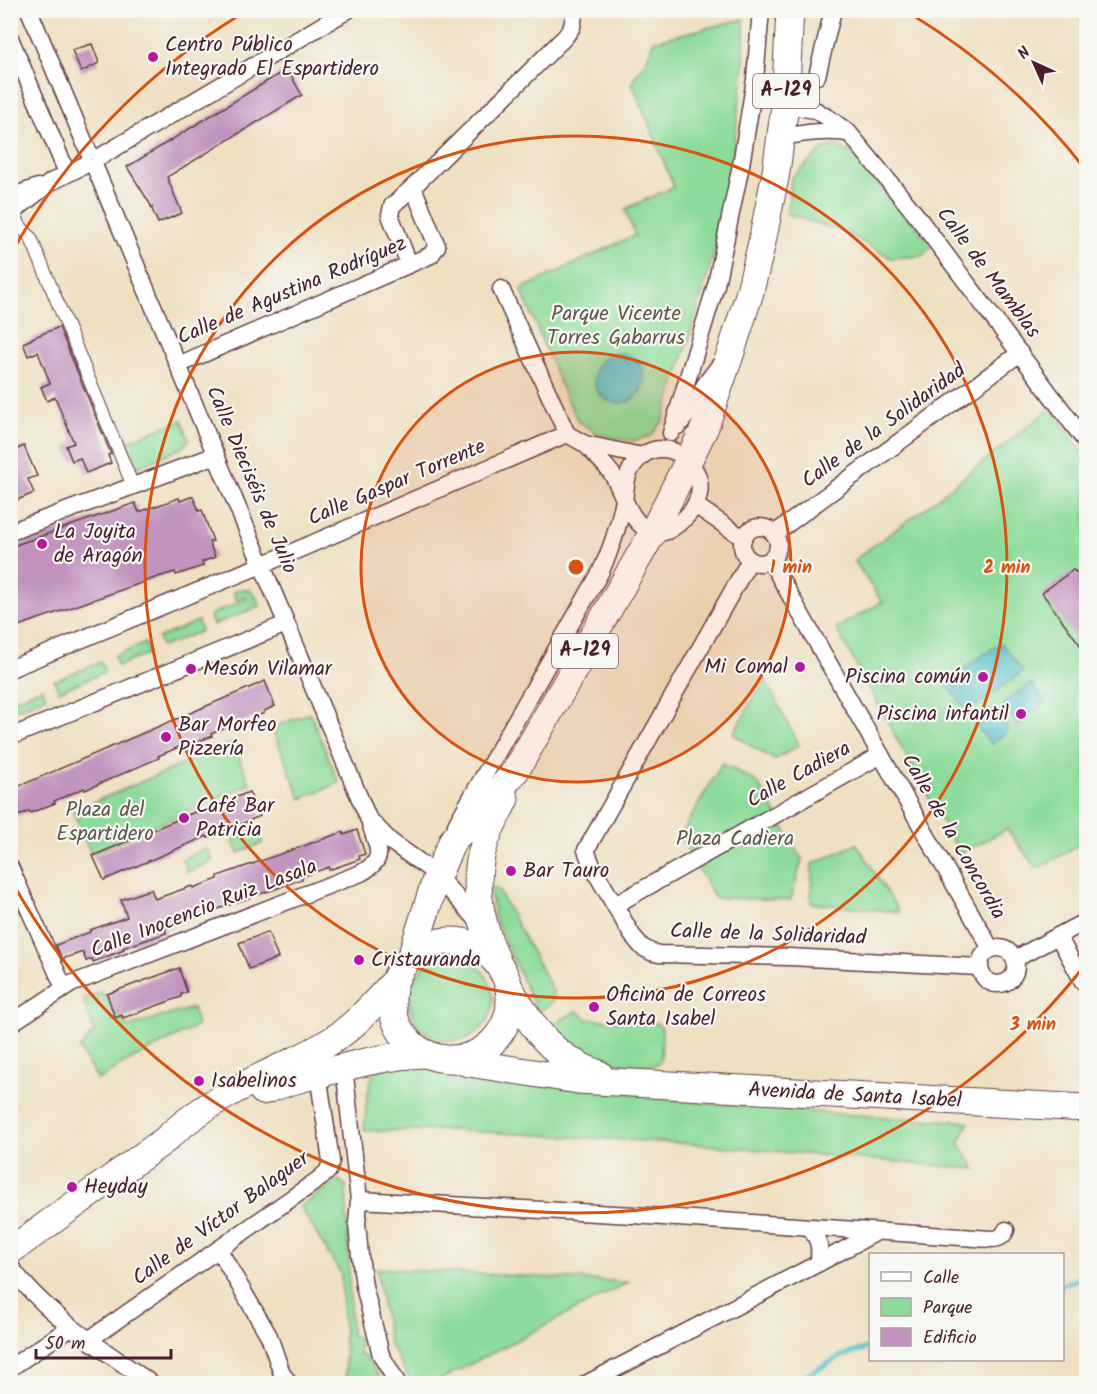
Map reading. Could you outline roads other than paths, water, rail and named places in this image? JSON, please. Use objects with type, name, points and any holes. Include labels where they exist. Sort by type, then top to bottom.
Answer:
[{"type":"main road","name":"A-129","points":[[412,954],[437,876],[453,840],[477,817],[516,770],[653,532],[705,427],[749,295],[761,247],[781,136],[790,10]]},
{"type":"main road","name":"A-129","points":[[498,961],[485,928],[478,876],[481,854],[516,770]]},
{"type":"main road","points":[[165,1140],[265,1090],[331,1071],[385,1058],[427,1054],[453,1059],[478,1053],[494,1041],[505,1026],[510,1008],[510,989],[498,961],[470,943],[451,940],[433,943],[412,954],[399,970],[394,982],[391,995],[397,1026],[408,1041],[427,1054]]},
{"type":"main road","points":[[10,1251],[165,1140],[205,1108],[240,1086],[335,1039],[358,1020],[394,982]]},
{"type":"main road","name":"Avenida de Santa Isabel","points":[[510,989],[535,1028],[554,1050],[570,1062],[623,1082]]},
{"type":"main road","name":"Avenida de Santa Isabel","points":[[453,1059],[578,1080],[1086,1108]]},
{"type":"street","name":"Calle Dieciséis de Julio","points":[[29,10],[368,818],[390,841],[437,876],[485,928]]},
{"type":"street","points":[[133,486],[31,238],[20,226],[12,208],[51,182],[93,161],[348,10]]},
{"type":"street","points":[[410,264],[390,215],[392,206],[565,37],[572,27],[575,10]]},
{"type":"street","points":[[671,433],[712,301],[729,224],[755,79],[761,10]]},
{"type":"street","points":[[818,76],[833,10]]},
{"type":"street","points":[[10,38],[68,173]]},
{"type":"street","name":"Calle de Mamblas","points":[[784,105],[815,110],[849,133],[913,211],[1086,442]]},
{"type":"street","points":[[781,136],[815,131],[849,133]]},
{"type":"street","name":"Calle de Agustina Rodríguez","points":[[178,365],[431,255],[437,246],[413,187]]},
{"type":"street","points":[[501,289],[567,434],[585,444],[608,450],[649,452],[669,449],[675,451],[688,461],[696,474],[699,486],[695,505],[676,526],[664,532],[653,532],[637,521],[607,467],[585,444]]},
{"type":"street","points":[[453,840],[456,825],[600,573],[610,549],[628,474],[633,465],[671,433],[688,414],[705,383],[731,352]]},
{"type":"street","name":"Calle de la Solidaridad","points":[[774,534],[1020,353]]},
{"type":"street","name":"Calle Gaspar Torrente","points":[[10,669],[262,565],[567,434]]},
{"type":"street","points":[[10,532],[216,455]]},
{"type":"street","points":[[695,505],[743,538]]},
{"type":"street","points":[[764,528],[774,534],[778,545],[777,551],[770,560],[760,563],[746,557],[742,548],[743,538],[752,529],[764,528]]},
{"type":"street","name":"Calle de la Solidaridad","points":[[750,560],[586,850],[593,868],[636,942],[651,952],[979,967]]},
{"type":"street","name":"Calle de la Concordia","points":[[770,560],[991,949]]},
{"type":"street","points":[[10,737],[286,624]]},
{"type":"street","name":"Calle Cadiera","points":[[615,905],[881,755]]},
{"type":"street","name":"Calle Inocencio Ruiz Lasala","points":[[10,1024],[80,980],[370,868],[379,855],[368,818]]},
{"type":"street","points":[[10,867],[64,988]]},
{"type":"street","points":[[1015,959],[1086,921]]},
{"type":"street","points":[[1058,936],[1086,984]]},
{"type":"street","points":[[991,949],[1008,950],[1015,959],[1015,972],[1008,982],[1002,984],[995,984],[984,978],[979,967],[982,956],[991,949]]},
{"type":"street","points":[[331,1071],[359,1200],[357,1224],[364,1286],[381,1354],[398,1383]]},
{"type":"street","name":"Calle de Víctor Balaguer","points":[[90,1339],[328,1171],[331,1161],[331,1071]]},
{"type":"street","points":[[359,1200],[991,1239],[1001,1237],[1006,1230]]},
{"type":"street","points":[[810,1228],[818,1239],[819,1263]]},
{"type":"street","points":[[586,1383],[876,1232]]},
{"type":"street","points":[[219,1250],[269,1336],[286,1379]]},
{"type":"street","points":[[10,1266],[31,1292],[71,1327],[152,1383]]},
{"type":"street","points":[[10,1368],[71,1327]]},
{"type":"water","points":[[614,353],[624,353],[637,360],[644,373],[644,383],[637,396],[624,403],[614,403],[605,399],[598,392],[594,383],[594,373],[598,364],[605,357]]},
{"type":"water","name":"Piscina común","points":[[1001,643],[1023,671],[968,712],[944,682]]},
{"type":"water","name":"Piscina infantil","points":[[1031,683],[1046,703],[1018,725],[1003,704]]},
{"type":"water","name":"Piscina infantil","points":[[995,710],[1009,730],[991,744],[975,724]]},
{"type":"waterway","points":[[1064,1284],[1086,1276]]},
{"type":"waterway","points":[[790,1384],[842,1356],[869,1347]]},
{"type":"place","name":"Centro Público Integrado El Espartidero","points":[[153,57]]},
{"type":"place","name":"La Joyita de Aragón","points":[[42,544]]},
{"type":"place","name":"Mi Comal","points":[[800,667]]},
{"type":"place","name":"Mesón Vilamar","points":[[191,669]]},
{"type":"place","name":"Piscina común","points":[[983,677]]},
{"type":"place","name":"Piscina infantil","points":[[1021,714]]},
{"type":"place","name":"Bar Morfeo Pizzería","points":[[166,737]]},
{"type":"place","name":"Café Bar Patricia","points":[[184,818]]},
{"type":"place","name":"Bar Tauro","points":[[511,871]]},
{"type":"place","name":"Cristauranda","points":[[359,960]]},
{"type":"place","name":"Oficina de Correos Santa Isabel","points":[[594,1007]]},
{"type":"place","name":"Isabelinos","points":[[199,1081]]},
{"type":"place","name":"Heyday","points":[[72,1187]]},
{"type":"park label","name":"Parque Vicente Torres Gabarrus","points":[[616,326]]},
{"type":"park label","name":"Plaza del Espartidero","points":[[105,822]]},
{"type":"park label","name":"Plaza Cadiera","points":[[735,839]]}]
